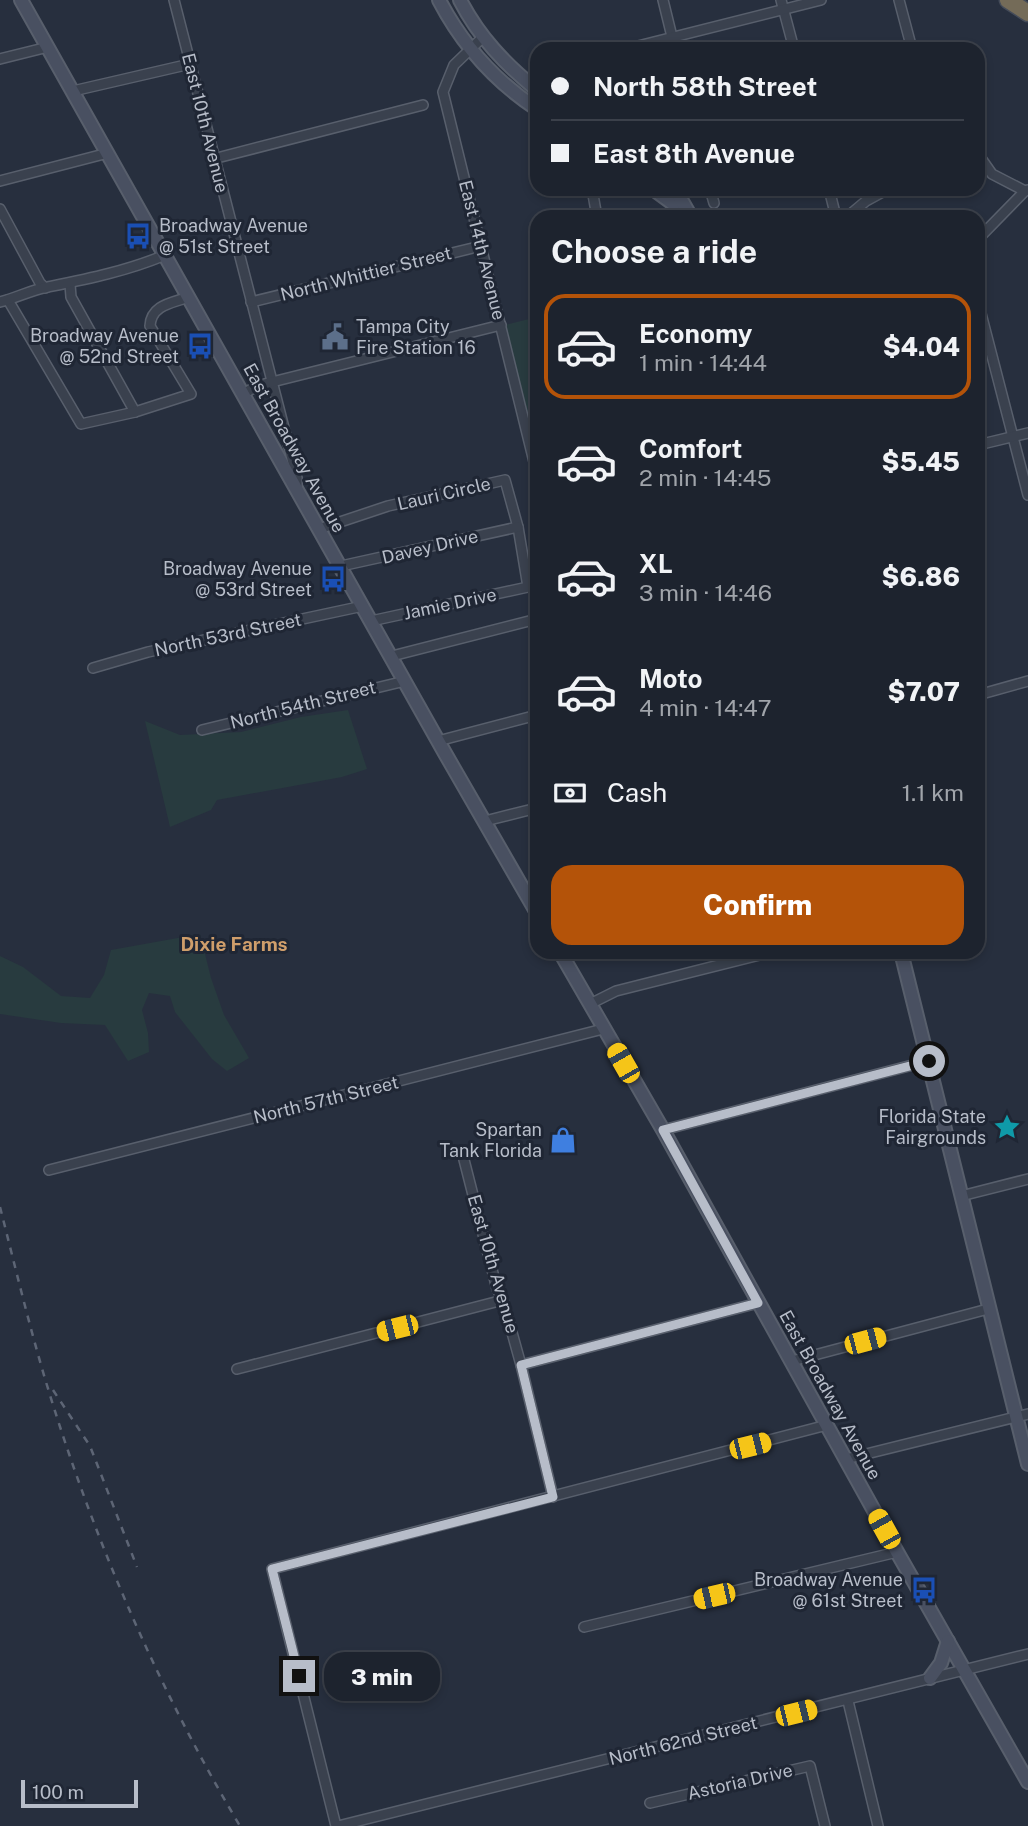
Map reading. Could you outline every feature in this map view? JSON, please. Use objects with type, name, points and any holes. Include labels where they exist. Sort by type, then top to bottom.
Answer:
[{"type":"highway","points":[[1008,0],[1028,13]]},
{"type":"street","name":"East Broadway Avenue","points":[[21,0],[530,901]]},
{"type":"street","name":"East 10th Avenue","points":[[174,0],[297,478],[297,491]]},
{"type":"street","points":[[439,0],[471,50],[500,80],[530,104]]},
{"type":"street","points":[[460,0],[482,38],[513,71],[530,84]]},
{"type":"street","points":[[663,0],[673,42]]},
{"type":"street","points":[[653,42],[783,4],[821,0]]},
{"type":"street","points":[[900,0],[910,42]]},
{"type":"street","points":[[783,4],[792,42]]},
{"type":"street","name":"East 14th Avenue","points":[[482,38],[454,65],[443,92],[530,445]]},
{"type":"street","points":[[0,59],[48,47]]},
{"type":"street","points":[[73,91],[190,64]]},
{"type":"street","points":[[213,159],[423,105]]},
{"type":"street","points":[[0,181],[108,153]]},
{"type":"street","points":[[985,164],[992,174],[1026,191],[985,232]]},
{"type":"street","points":[[662,196],[682,210]]},
{"type":"street","points":[[712,196],[714,203]]},
{"type":"street","points":[[855,210],[875,196]]},
{"type":"street","points":[[0,209],[45,288]]},
{"type":"street","name":"North Whittier Street","points":[[251,302],[481,246]]},
{"type":"street","points":[[164,255],[144,263],[4,301],[80,424],[135,412],[191,394],[150,326],[155,311],[189,297]]},
{"type":"street","points":[[70,284],[71,297],[135,412]]},
{"type":"street","points":[[243,394],[257,386],[501,325]]},
{"type":"street","points":[[985,329],[1028,495]]},
{"type":"street","points":[[985,443],[1028,433]]},
{"type":"street","name":"Lauri Circle","points":[[319,529],[388,506],[505,480],[518,527],[528,587]]},
{"type":"street","name":"Davey Drive","points":[[341,566],[518,527]]},
{"type":"street","name":"Jamie Drive","points":[[371,621],[528,587]]},
{"type":"street","name":"North 53rd Street","points":[[93,668],[148,653],[363,606]]},
{"type":"street","points":[[392,656],[530,622]]},
{"type":"street","name":"North 54th Street","points":[[202,730],[405,681]]},
{"type":"street","points":[[985,693],[1028,681]]},
{"type":"street","points":[[438,741],[530,717]]},
{"type":"street","points":[[485,821],[530,810]]},
{"type":"street","name":"East Broadway Avenue","points":[[564,959],[663,1130],[1028,1782]]},
{"type":"street","points":[[590,1004],[616,991],[743,959]]},
{"type":"street","points":[[903,959],[988,1309],[1022,1416],[1028,1464]]},
{"type":"street","name":"North 57th Street","points":[[50,1170],[603,1029]]},
{"type":"street","points":[[663,1130],[929,1061]]},
{"type":"street","name":"East 10th Avenue","points":[[462,1152],[497,1289],[503,1300],[521,1365],[553,1497]]},
{"type":"street","points":[[961,1196],[1028,1179]]},
{"type":"street","points":[[237,1368],[503,1300]]},
{"type":"street","points":[[521,1365],[758,1303]]},
{"type":"street","points":[[792,1361],[988,1309]]},
{"type":"street","points":[[846,1459],[1022,1416]]},
{"type":"street","points":[[337,1826],[272,1569],[827,1426]]},
{"type":"street","points":[[584,1627],[897,1552]]},
{"type":"street","points":[[930,1678],[941,1663],[948,1641]]},
{"type":"street","name":"North 62nd Street","points":[[337,1826],[1028,1654]]},
{"type":"street","points":[[848,1700],[878,1826]]},
{"type":"street","name":"Astoria Drive","points":[[650,1803],[810,1766],[825,1826]]},
{"type":"green space","points":[[530,319],[530,424],[505,325]]},
{"type":"green space","points":[[348,710],[367,769],[342,777],[217,800],[211,810],[170,827],[145,721],[180,735],[241,732],[301,717]]},
{"type":"green space","points":[[200,934],[224,1015],[249,1058],[227,1071],[212,1059],[175,1012],[170,996],[149,993],[142,1010],[148,1033],[149,1052],[128,1061],[105,1025],[61,1023],[0,1014],[0,956],[23,967],[61,996],[90,998],[104,975],[111,950]]},
{"type":"railway","points":[[0,1207],[46,1383],[92,1516],[159,1675],[240,1826]]},
{"type":"railway","points":[[53,1390],[90,1446],[137,1567]]},
{"type":"place","name":"Broadway Avenue @ 51st Street","points":[[138,236]]},
{"type":"place","name":"Tampa City Fire Station 16","points":[[335,337]]},
{"type":"place","name":"Broadway Avenue @ 52nd Street","points":[[200,346]]},
{"type":"place","name":"Broadway Avenue @ 53rd Street","points":[[333,579]]},
{"type":"place","name":"Florida State Fairgrounds","points":[[1007,1127]]},
{"type":"place","name":"Spartan Tank Florida","points":[[563,1140]]},
{"type":"place","name":"Broadway Avenue @ 61st Street","points":[[924,1590]]},
{"type":"district","name":"Dixie Farms","points":[[234,944]]},
{"type":"route","points":[[299,1676],[272,1569],[553,1497],[521,1365],[758,1303],[663,1130],[929,1061]]}]
